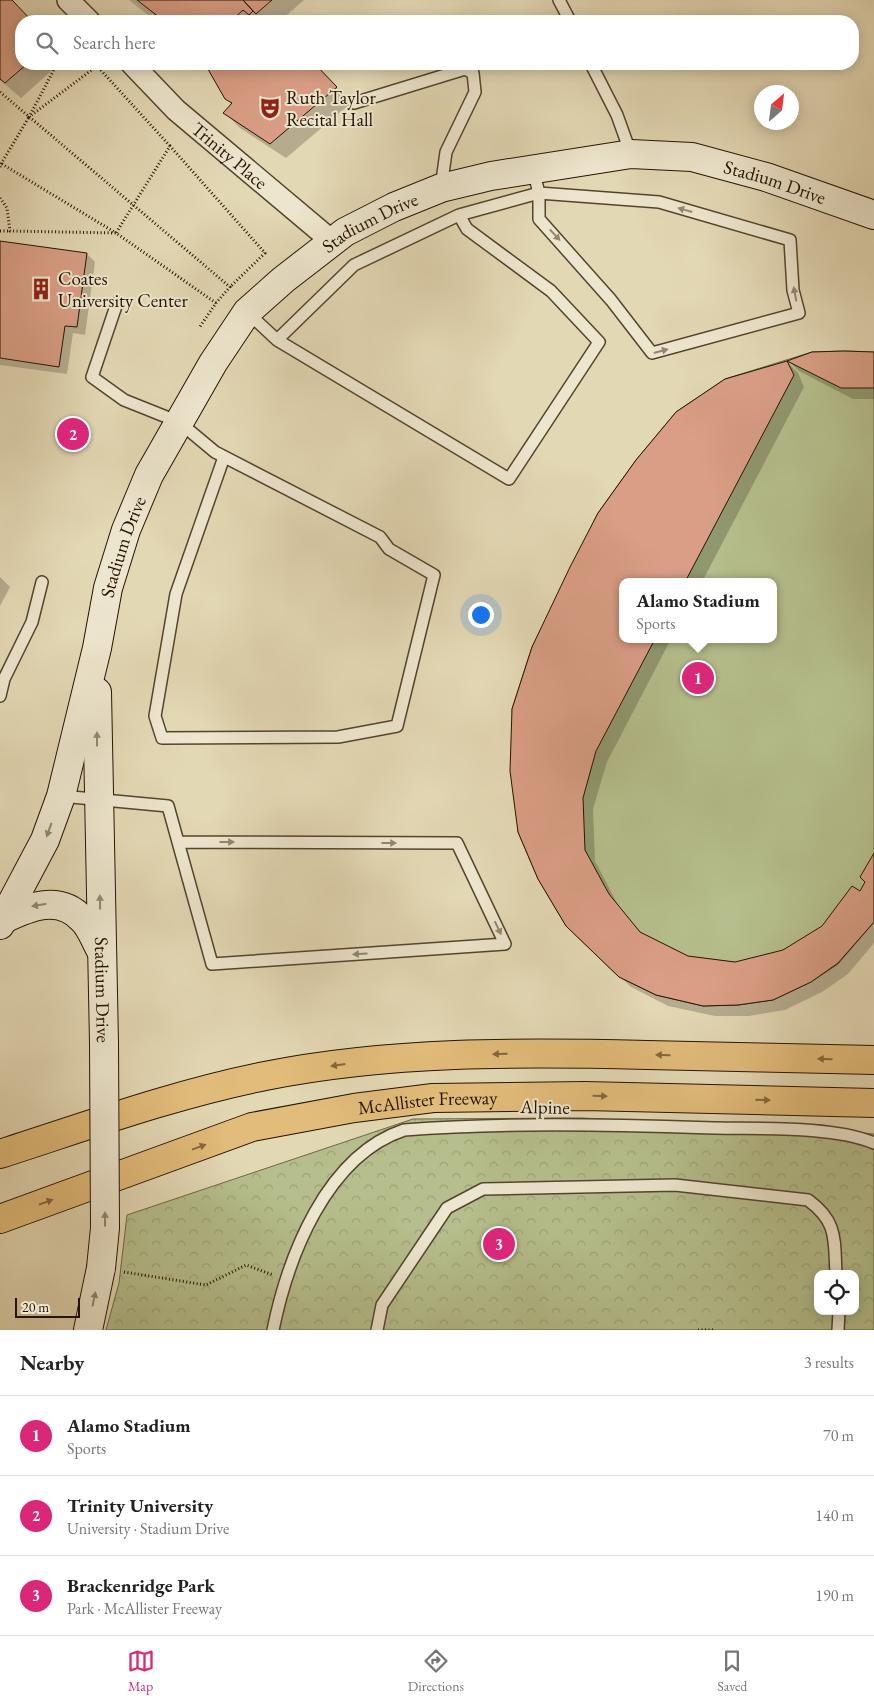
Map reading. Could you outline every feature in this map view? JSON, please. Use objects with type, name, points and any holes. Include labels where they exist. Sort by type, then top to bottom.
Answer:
[{"type":"highway","points":[[0,1154],[186,1094],[265,1076],[345,1064],[425,1056],[538,1052],[874,1060]]},
{"type":"highway","name":"McAllister Freeway","points":[[0,1219],[252,1127],[354,1108],[433,1098],[585,1096],[874,1103]]},
{"type":"main road","name":"Stadium Drive","points":[[2,922],[45,840],[61,796],[97,648],[108,588],[126,530],[149,475],[213,363],[247,312],[283,280],[345,232],[394,207],[441,188],[491,176],[536,181],[632,154],[692,157],[766,177],[874,215]]},
{"type":"main road","name":"Stadium Drive","points":[[88,1330],[112,1266],[105,1228],[104,1043],[97,800],[97,648]]},
{"type":"main road","points":[[2,922],[30,907],[49,904],[66,907],[83,919],[100,950]]},
{"type":"street","points":[[68,0],[83,15]]},
{"type":"street","name":"Trinity Place","points":[[138,70],[176,110],[333,242]]},
{"type":"lane","points":[[559,0],[567,15]]},
{"type":"lane","points":[[354,102],[458,70]]},
{"type":"lane","points":[[441,188],[446,152],[475,92],[473,73],[468,70]]},
{"type":"lane","points":[[594,70],[617,115],[632,154]]},
{"type":"lane","points":[[277,340],[354,264],[536,181],[659,202],[790,240],[794,290],[799,313],[652,353],[612,300],[539,219],[536,181]]},
{"type":"lane","points":[[247,312],[277,340],[509,479],[599,342],[551,291],[467,229],[459,215]]},
{"type":"lane","points":[[117,304],[92,377],[124,400],[179,422],[215,452],[380,537],[388,549],[434,575],[397,726],[338,737],[162,738],[156,716],[176,594],[224,457]]},
{"type":"lane","points":[[0,696],[4,679],[32,622],[42,582]]},
{"type":"lane","points":[[61,796],[168,806],[178,842],[212,964],[505,944],[457,843],[178,842]]},
{"type":"lane","name":"Alpine","points":[[273,1330],[285,1279],[328,1192],[339,1174],[366,1149],[385,1136],[404,1130],[526,1124],[790,1129],[857,1136],[874,1143]]},
{"type":"lane","points":[[376,1330],[382,1305],[447,1208],[483,1189],[674,1186],[808,1200],[824,1211],[833,1230],[836,1270]]},
{"type":"lane","points":[[838,1330],[839,1315]]},
{"type":"path","points":[[54,70],[29,117],[0,165],[116,233],[216,303]]},
{"type":"path","points":[[29,117],[90,70]]},
{"type":"path","points":[[102,70],[265,253],[230,287],[216,303],[199,328]]},
{"type":"path","points":[[0,92],[230,287]]},
{"type":"path","points":[[116,233],[170,146]]},
{"type":"path","points":[[0,198],[7,208],[10,231]]},
{"type":"path","points":[[0,231],[116,233]]},
{"type":"path","points":[[112,1266],[123,1271],[206,1285],[246,1265],[285,1279]]},
{"type":"path","points":[[698,1330],[713,1330]]},
{"type":"green space","points":[[812,352],[874,352],[874,922],[838,964],[811,982],[773,1000],[738,1005],[703,1006],[656,995],[619,977],[566,926],[538,879],[518,832],[512,709],[532,647],[598,513],[636,460],[676,412],[725,379]]},
{"type":"green space","points":[[583,1118],[874,1134],[874,1330],[106,1330],[119,1283],[127,1215],[413,1119]]},
{"type":"building","points":[[0,0],[12,0],[26,15],[15,15],[15,70],[20,70],[5,83],[0,79]]},
{"type":"building","points":[[137,0],[243,0],[253,11],[249,15],[243,10],[238,15],[156,15]]},
{"type":"building","points":[[243,0],[272,0],[256,14]]},
{"type":"building","name":"Ruth Taylor Recital Hall","points":[[208,70],[321,70],[337,87],[270,144],[223,113],[232,103],[225,99]]},
{"type":"building","name":"Coates University Center","points":[[0,241],[87,253],[77,327],[65,326],[59,367],[0,358]]},
{"type":"building","points":[[812,352],[874,352],[874,388],[841,388],[787,361]]},
{"type":"building","points":[[787,361],[794,375],[687,578],[619,578],[619,643],[653,643],[596,751],[583,798],[585,850],[609,894],[640,932],[688,956],[735,962],[783,950],[822,926],[852,886],[860,891],[865,882],[860,877],[874,853],[874,922],[838,963],[811,982],[773,1000],[738,1005],[703,1006],[656,995],[619,977],[566,926],[538,879],[518,832],[510,771],[512,709],[532,647],[598,513],[636,460],[676,412],[725,379]]},
{"type":"place","name":"Ruth Taylor Recital Hall","points":[[270,108]]},
{"type":"place","name":"Coates University Center","points":[[41,289]]},
{"type":"place","name":"Trinity University","points":[[73,434]]},
{"type":"place","name":"Alamo Stadium","points":[[698,678]]},
{"type":"place","name":"Brackenridge Park","points":[[499,1244]]}]
